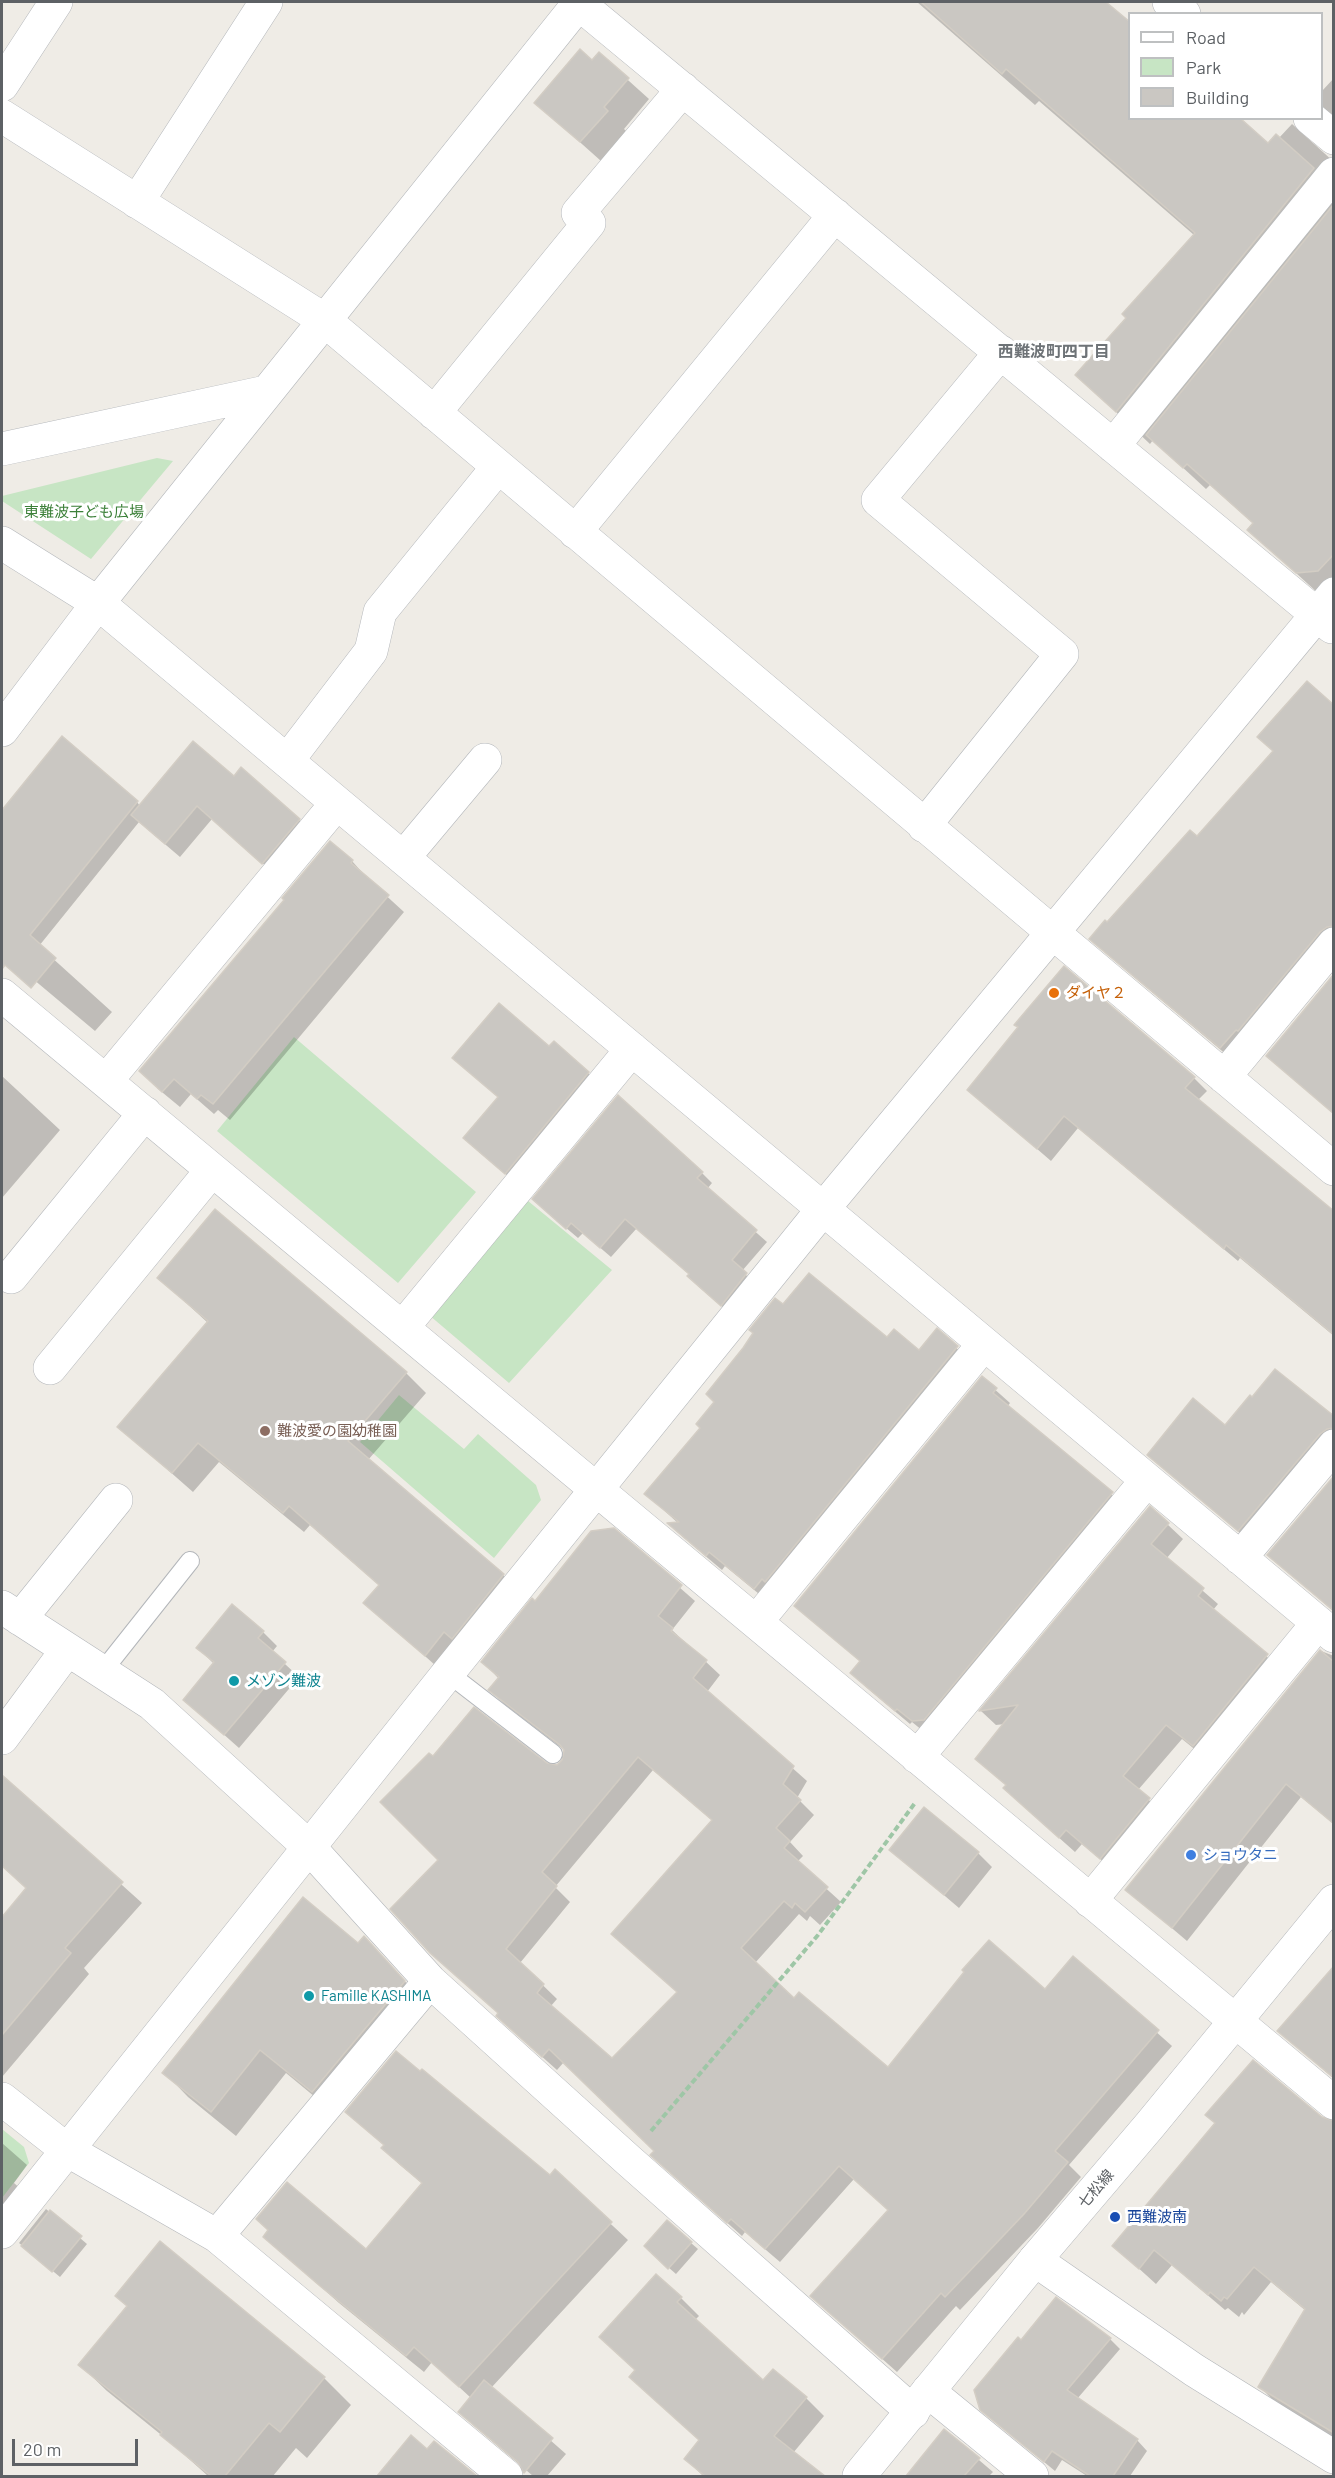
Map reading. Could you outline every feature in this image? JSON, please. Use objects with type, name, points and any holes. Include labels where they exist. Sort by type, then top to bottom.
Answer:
[{"type":"street","points":[[2,84],[56,2]]},
{"type":"street","points":[[137,202],[266,2]]},
{"type":"street","points":[[2,730],[98,603],[578,2],[1113,446],[1328,612],[1052,934],[823,1209],[596,1488],[2,2232]]},
{"type":"street","points":[[1170,2],[1182,12]]},
{"type":"street","points":[[434,413],[589,223],[578,213],[682,89]]},
{"type":"street","points":[[2,116],[323,320],[1334,1169]]},
{"type":"street","points":[[1312,120],[1334,138]]},
{"type":"street","points":[[1113,446],[1334,174]]},
{"type":"street","points":[[575,532],[836,216]]},
{"type":"street","points":[[924,826],[1062,654],[878,500],[1001,352]]},
{"type":"street","points":[[2,449],[266,392]]},
{"type":"street","points":[[286,761],[371,651],[380,612],[498,467]]},
{"type":"street","points":[[2,543],[98,603],[1326,1629],[1090,1901]]},
{"type":"street","points":[[403,858],[485,760]]},
{"type":"street","points":[[106,1081],[337,803]]},
{"type":"street","points":[[1224,1077],[1334,944]]},
{"type":"street","points":[[2,995],[1334,2103]]},
{"type":"street","points":[[402,1328],[632,1049]]},
{"type":"street","points":[[11,1277],[145,1113]]},
{"type":"street","points":[[50,1368],[212,1170]]},
{"type":"street","points":[[756,1622],[984,1344]]},
{"type":"street","points":[[1240,1558],[1334,1446]]},
{"type":"street","points":[[927,1765],[1147,1480]]},
{"type":"street","points":[[116,1500],[11,1613],[152,1704],[309,1847],[430,1981],[627,2159],[921,2402],[1032,2476]]},
{"type":"street","points":[[2,1738],[67,1650]]},
{"type":"street","name":"七松線","points":[[859,2476],[1035,2260],[1334,1901]]},
{"type":"street","points":[[218,2236],[430,1981]]},
{"type":"street","points":[[2,2099],[67,2150],[218,2236],[506,2476]]},
{"type":"street","points":[[1035,2260],[1194,2370],[1334,2457]]},
{"type":"lane","points":[[102,1672],[190,1561]]},
{"type":"lane","points":[[448,1673],[553,1754]]},
{"type":"path","points":[[627,2159],[818,1935],[927,1765]]},
{"type":"green space","name":"東難波子ども広場","points":[[157,458],[173,461],[91,559],[2,501],[2,496]]},
{"type":"green space","points":[[294,1037],[476,1192],[398,1283],[217,1131]]},
{"type":"green space","points":[[522,1196],[612,1270],[509,1383],[429,1315]]},
{"type":"green space","points":[[399,1395],[464,1449],[478,1434],[536,1485],[541,1500],[494,1558],[360,1442]]},
{"type":"green space","points":[[2,2129],[24,2147],[29,2163],[2,2198]]},
{"type":"building","points":[[921,2],[1106,2],[1128,20],[1128,120],[1242,120],[1268,143],[1276,134],[1314,168],[1116,412],[1075,375],[1126,318],[1122,314],[1195,233],[1006,69],[1002,74]]},
{"type":"building","points":[[580,49],[592,60],[599,52],[629,78],[604,107],[608,111],[580,142],[534,103]]},
{"type":"building","points":[[1334,204],[1334,554],[1318,571],[1296,573],[1247,530],[1253,523],[1187,464],[1183,468],[1146,435]]},
{"type":"building","points":[[1307,681],[1334,705],[1334,926],[1327,927],[1320,932],[1238,1031],[1236,1030],[1220,1048],[1089,939],[1190,830],[1197,836],[1273,751],[1257,737]]},
{"type":"building","points":[[62,736],[138,801],[30,935],[56,958],[31,988],[5,965],[2,969],[2,810]]},
{"type":"building","points":[[193,741],[234,776],[241,767],[300,819],[262,864],[197,806],[165,844],[131,815]]},
{"type":"building","points":[[330,841],[353,860],[351,863],[389,895],[213,1104],[201,1095],[197,1099],[174,1079],[162,1092],[139,1071],[284,900],[282,898]]},
{"type":"building","points":[[1064,966],[1195,1077],[1185,1088],[1334,1211],[1334,1335],[1226,1245],[1224,1249],[1064,1116],[1037,1149],[967,1090],[1018,1027],[1014,1025]]},
{"type":"building","points":[[1334,974],[1334,1114],[1266,1056]]},
{"type":"building","points":[[499,1003],[549,1046],[554,1041],[589,1072],[505,1174],[463,1138],[498,1097],[452,1058]]},
{"type":"building","points":[[618,1095],[703,1172],[697,1178],[757,1230],[732,1260],[747,1273],[721,1306],[687,1276],[689,1274],[625,1219],[600,1248],[571,1223],[566,1229],[532,1199]]},
{"type":"building","points":[[215,1209],[407,1372],[348,1441],[504,1574],[452,1639],[444,1632],[425,1656],[363,1603],[379,1585],[289,1506],[283,1513],[198,1443],[172,1473],[117,1427],[208,1321],[157,1278]]},
{"type":"building","points":[[809,1273],[887,1337],[894,1329],[919,1350],[937,1328],[958,1346],[765,1582],[762,1579],[754,1589],[709,1552],[706,1556],[667,1523],[679,1522],[644,1494],[700,1428],[696,1424],[714,1402],[706,1394],[743,1348],[753,1333],[749,1330],[775,1298],[783,1304]]},
{"type":"building","points":[[1275,1369],[1334,1416],[1334,1428],[1327,1429],[1320,1434],[1238,1531],[1147,1455],[1193,1398],[1225,1425]]},
{"type":"building","points":[[982,1376],[997,1388],[993,1393],[1113,1492],[924,1720],[912,1721],[897,1709],[895,1711],[850,1673],[860,1661],[794,1606]]},
{"type":"building","points":[[1334,1476],[1334,1611],[1267,1555]]},
{"type":"building","points":[[1150,1506],[1169,1523],[1151,1544],[1204,1588],[1198,1596],[1268,1654],[1193,1746],[1166,1725],[1123,1776],[1150,1798],[1100,1859],[1066,1830],[1059,1838],[1003,1788],[1006,1785],[975,1759],[1018,1705],[979,1711]]},
{"type":"building","points":[[614,1528],[682,1585],[658,1616],[673,1628],[671,1631],[707,1660],[693,1678],[794,1766],[783,1784],[801,1800],[776,1828],[790,1841],[784,1848],[828,1887],[805,1912],[795,1903],[792,1908],[784,1901],[741,1948],[794,1998],[799,1992],[888,2067],[964,1972],[962,1970],[989,1940],[1045,1989],[1073,1956],[1159,2030],[1055,2151],[1068,2162],[1024,2214],[945,2297],[941,2293],[882,2359],[810,2296],[888,2210],[839,2166],[765,2249],[731,2219],[727,2223],[650,2155],[654,2151],[549,2049],[542,2057],[496,2016],[498,2013],[430,1953],[390,1909],[438,1860],[380,1802],[429,1753],[433,1756],[474,1707],[547,1763],[557,1765],[562,1760],[564,1750],[560,1745],[488,1690],[499,1677],[481,1662],[532,1598],[535,1601],[591,1531]],"holes":[[[638,1757],[712,1820],[611,1934],[677,1992],[612,2058],[537,1993],[544,1984],[506,1949],[557,1886],[542,1872]]]},
{"type":"building","name":"メゾン難波","points":[[232,1604],[264,1631],[258,1638],[286,1662],[224,1735],[183,1700],[214,1662],[196,1648]]},
{"type":"building","points":[[1320,1650],[1334,1662],[1334,1824],[1286,1784],[1172,1928],[1125,1890]]},
{"type":"building","points":[[2,1775],[123,1882],[65,1948],[71,1953],[2,2035],[2,1917],[26,1888],[2,1866]]},
{"type":"building","points":[[924,1807],[979,1852],[944,1895],[889,1850]]},
{"type":"building","name":"Famille KASHIMA","points":[[303,1897],[358,1943],[364,1936],[405,1981],[312,2092],[260,2050],[211,2112],[162,2073]]},
{"type":"building","points":[[1334,1966],[1334,2078],[1277,2031]]},
{"type":"building","points":[[396,2051],[420,2071],[422,2069],[550,2175],[555,2169],[612,2222],[459,2387],[414,2347],[406,2356],[320,2286],[263,2237],[268,2230],[256,2219],[287,2182],[366,2249],[422,2183],[381,2148],[384,2145],[345,2112]]},
{"type":"building","points":[[1253,2060],[1322,2117],[1334,2121],[1334,2433],[1258,2387],[1305,2309],[1254,2267],[1227,2299],[1224,2297],[1221,2301],[1210,2292],[1208,2295],[1154,2250],[1139,2269],[1112,2246],[1215,2123],[1205,2115]]},
{"type":"building","points":[[50,2210],[82,2236],[52,2272],[21,2246]]},
{"type":"building","points":[[667,2220],[692,2242],[668,2269],[644,2246]]},
{"type":"building","points":[[160,2241],[325,2377],[280,2432],[269,2423],[225,2476],[211,2476],[160,2435],[162,2432],[78,2365],[127,2306],[115,2296]]},
{"type":"building","points":[[656,2274],[682,2297],[677,2302],[763,2380],[773,2369],[807,2397],[774,2436],[825,2476],[705,2476],[684,2459],[699,2440],[629,2377],[635,2370],[599,2337]]},
{"type":"building","points":[[1056,2297],[1111,2338],[1067,2390],[1138,2439],[1113,2476],[1090,2476],[1052,2451],[1044,2462],[980,2410],[974,2390],[1018,2337],[1021,2340]]},
{"type":"building","points":[[484,2380],[553,2438],[524,2473],[518,2462],[458,2412]]},
{"type":"building","points":[[944,2429],[980,2458],[964,2476],[906,2476]]},
{"type":"building","points":[[411,2435],[427,2449],[434,2441],[477,2476],[377,2476]]},
{"type":"place","name":"ダイヤ２","points":[[1054,993]]},
{"type":"place","name":"難波愛の園幼稚園","points":[[265,1431]]},
{"type":"place","name":"メゾン難波","points":[[234,1681]]},
{"type":"place","name":"ショウタニ","points":[[1191,1855]]},
{"type":"place","name":"Famille KASHIMA","points":[[309,1996]]},
{"type":"place","name":"西難波南","points":[[1115,2217]]},
{"type":"district","name":"西難波町四丁目","points":[[1054,352]]}]
